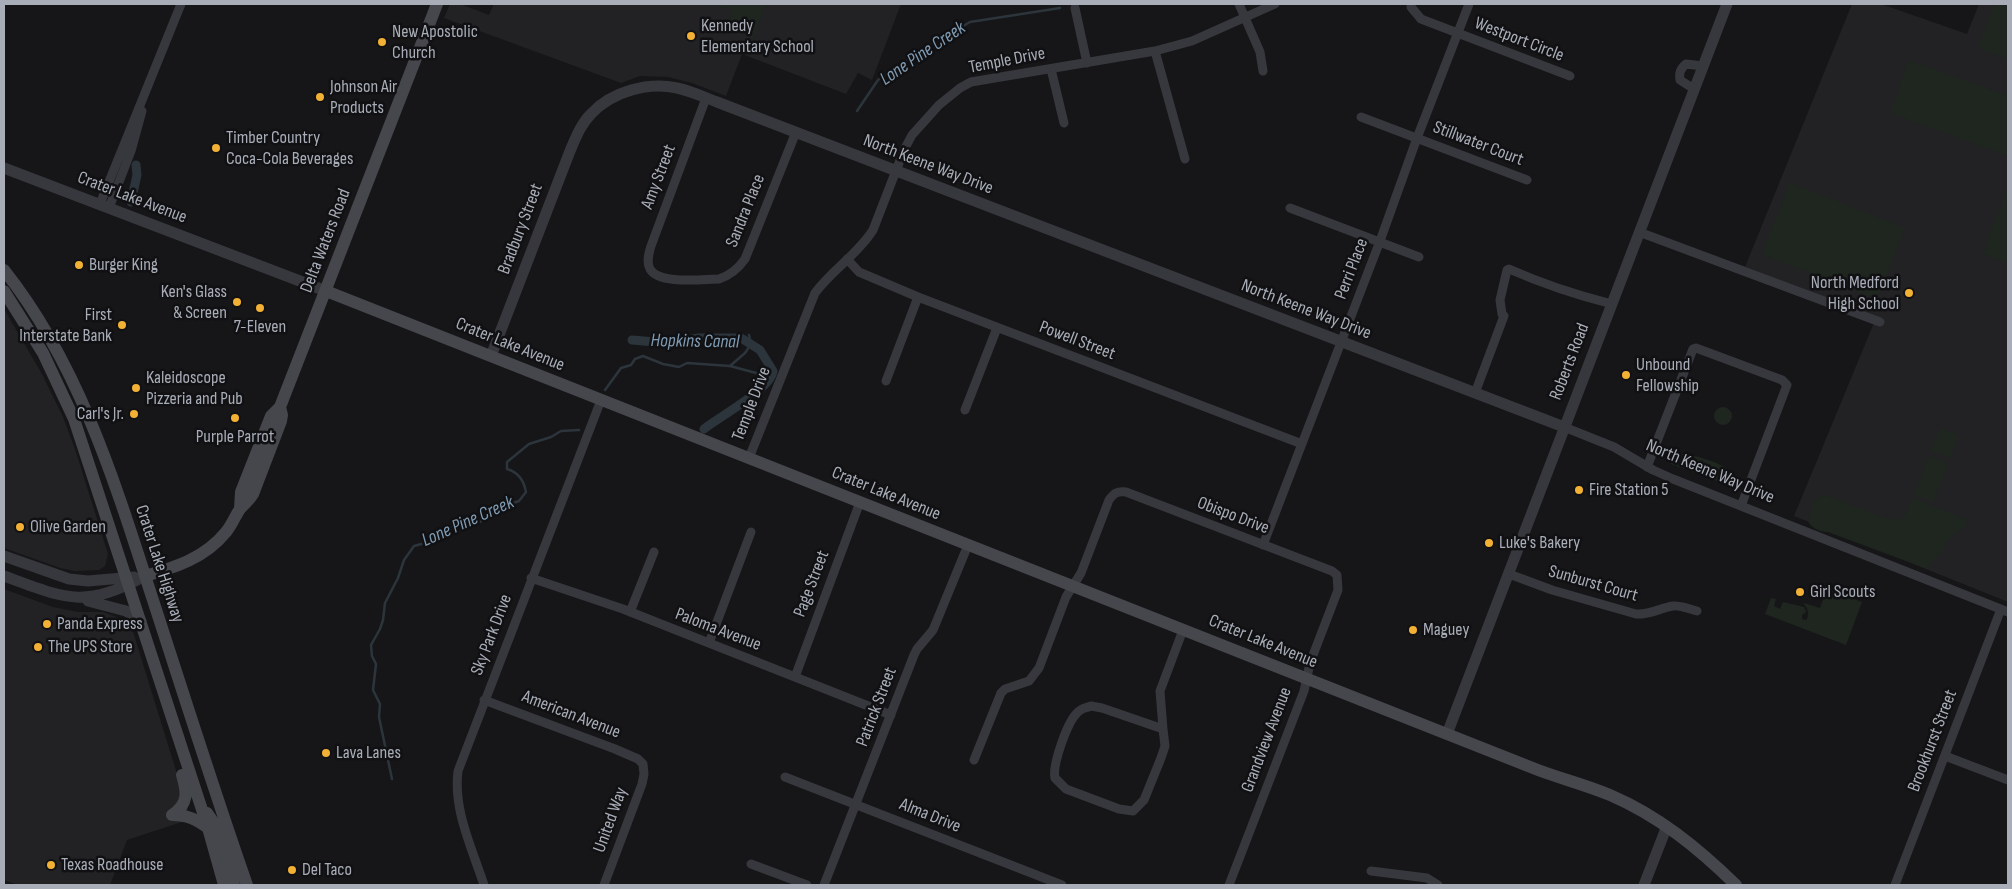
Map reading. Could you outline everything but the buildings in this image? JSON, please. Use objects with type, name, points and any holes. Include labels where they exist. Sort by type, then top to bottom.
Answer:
[{"type":"main road","name":"Delta Waters Road","points":[[145,576],[177,567],[195,559],[211,548],[232,525],[240,509],[248,503],[253,494],[278,430],[282,415],[280,408],[437,4]]},
{"type":"main road","name":"Crater Lake Highway","points":[[4,270],[42,325],[72,379],[104,456],[247,885]]},
{"type":"main road","name":"Crater Lake Highway","points":[[4,291],[43,353],[74,419],[201,805],[224,885]]},
{"type":"main road","name":"Crater Lake Avenue","points":[[326,291],[1447,734],[1544,772],[1608,794],[1640,809],[1667,826],[1697,848],[1736,885]]},
{"type":"main road","points":[[171,716],[173,747],[187,797],[184,804],[172,815],[189,816],[208,828]]},
{"type":"main road","points":[[201,805],[217,826],[225,848],[234,885]]},
{"type":"street","points":[[104,206],[181,4]]},
{"type":"street","points":[[1239,4],[1260,52],[1263,71]]},
{"type":"street","name":"Temple Drive","points":[[748,458],[810,301],[826,279],[867,239],[912,135],[939,105],[960,88],[971,82],[1154,51],[1192,41],[1274,4]]},
{"type":"street","name":"Perri Place","points":[[1263,545],[1380,242],[1456,33],[1469,4]]},
{"type":"street","name":"Roberts Road","points":[[1447,734],[1703,66],[1725,4]]},
{"type":"street","name":"Westport Circle","points":[[1411,7],[1421,19],[1570,76]]},
{"type":"street","points":[[1074,8],[1087,63]]},
{"type":"street","points":[[1154,51],[1185,159]]},
{"type":"street","points":[[1694,89],[1680,80],[1679,74],[1682,67],[1686,64],[1703,66]]},
{"type":"street","points":[[1051,69],[1064,123]]},
{"type":"street","name":"North Keene Way Drive","points":[[589,117],[600,106],[618,96],[646,87],[680,88],[1564,428],[1614,448],[1673,479],[2005,610]]},
{"type":"street","name":"Amy Street","points":[[649,269],[648,263],[651,246],[706,98]]},
{"type":"street","name":"Bradbury Street","points":[[491,356],[570,151],[578,133],[589,117]]},
{"type":"street","name":"Stillwater Court","points":[[1361,117],[1528,180]]},
{"type":"street","name":"Sandra Place","points":[[649,269],[659,277],[669,279],[720,279],[740,267],[745,259],[796,132]]},
{"type":"street","name":"Crater Lake Avenue","points":[[4,168],[326,291]]},
{"type":"street","points":[[1290,208],[1420,257]]},
{"type":"street","points":[[1639,232],[1880,322]]},
{"type":"street","name":"Powell Street","points":[[847,259],[859,272],[918,297],[1302,444]]},
{"type":"street","points":[[1475,393],[1504,316],[1500,300],[1507,270],[1509,269],[1570,293],[1612,304]]},
{"type":"street","points":[[886,381],[918,297]]},
{"type":"street","points":[[965,410],[997,328]]},
{"type":"street","points":[[1647,466],[1692,349],[1696,348],[1782,380],[1787,385],[1741,506]]},
{"type":"street","name":"Sky Park Drive","points":[[484,885],[458,808],[456,785],[458,771],[601,400]]},
{"type":"street","name":"Obispo Drive","points":[[1072,586],[1080,573],[1109,500],[1115,493],[1126,492],[1324,568],[1337,576]]},
{"type":"street","name":"Page Street","points":[[795,677],[860,502]]},
{"type":"street","points":[[709,643],[751,532]]},
{"type":"street","name":"Patrick Street","points":[[824,885],[914,655],[933,630],[968,545]]},
{"type":"street","points":[[630,612],[654,552]]},
{"type":"street","name":"Delta Waters Road","points":[[4,556],[69,579],[128,581],[145,576]]},
{"type":"street","name":"Sunburst Court","points":[[1509,574],[1552,590],[1636,614],[1645,615],[1672,606],[1697,611]]},
{"type":"street","name":"Delta Waters Road","points":[[4,576],[44,592],[77,598],[94,598],[120,590],[128,581]]},
{"type":"street","name":"Grandview Avenue","points":[[1229,885],[1304,691],[1310,663],[1338,590],[1337,576]]},
{"type":"street","name":"Paloma Avenue","points":[[532,578],[630,612],[891,715]]},
{"type":"street","points":[[974,760],[1001,693],[1005,689],[1029,681],[1039,668],[1066,596],[1072,586]]},
{"type":"street","points":[[77,598],[118,608],[140,621]]},
{"type":"street","name":"Brookhurst Street","points":[[1895,885],[1944,756],[2005,610]]},
{"type":"street","points":[[1163,729],[1102,708],[1091,706],[1084,708],[1071,721],[1055,764],[1055,778],[1066,789],[1120,809],[1133,811],[1144,800],[1164,746],[1163,729],[1160,691],[1183,630]]},
{"type":"street","name":"American Avenue","points":[[484,700],[615,749],[638,759],[643,764]]},
{"type":"street","points":[[1944,756],[2008,780]]},
{"type":"street","name":"United Way","points":[[604,885],[642,784],[643,764]]},
{"type":"street","name":"Alma Drive","points":[[785,777],[1062,885]]},
{"type":"street","points":[[1644,885],[1667,826]]},
{"type":"street","points":[[751,864],[807,885]]},
{"type":"street","points":[[1371,870],[1426,878],[1438,885]]},
{"type":"shaded area","name":"Kennedy Elementary School","points":[[450,4],[460,4],[489,15],[494,4],[901,4],[872,80],[858,73],[846,94],[742,54],[726,96],[692,83],[668,77],[640,76],[621,83],[444,18]]},
{"type":"shaded area","points":[[715,4],[766,4],[753,37],[726,27],[733,11]]},
{"type":"shaded area","name":"North Medford High School","points":[[1852,4],[1881,4],[1967,34],[1979,4],[2008,4],[2008,602],[1794,516],[1876,318],[1745,267]]},
{"type":"shaded area","points":[[1995,4],[2008,4],[2008,59],[1978,48]]},
{"type":"shaded area","points":[[1909,60],[2008,96],[2008,156],[1890,113]]},
{"type":"shaded area","points":[[1790,183],[1905,228],[1877,299],[1762,254]]},
{"type":"shaded area","points":[[2006,192],[2008,192],[2008,263],[1983,254]]},
{"type":"shaded area","points":[[4,309],[42,374],[63,417],[75,449],[108,554],[105,566],[99,570],[75,571],[60,568],[4,548]]},
{"type":"shaded area","points":[[1723,407],[1729,410],[1732,416],[1729,422],[1723,425],[1717,422],[1714,416],[1717,410]]},
{"type":"shaded area","points":[[1940,428],[1959,435],[1950,458],[1931,451]]},
{"type":"shaded area","points":[[1673,453],[1696,457],[1723,466],[1732,475],[1731,482],[1725,484],[1671,464],[1668,459]]},
{"type":"shaded area","points":[[1929,456],[1948,463],[1933,502],[1914,495]]},
{"type":"shaded area","points":[[1824,495],[1888,519],[1894,520],[1904,517],[1913,498],[1968,520],[1964,528],[1951,536],[1931,564],[1925,568],[1813,527],[1809,523],[1812,506]]},
{"type":"shaded area","points":[[4,589],[53,607],[78,612],[103,612],[130,622],[191,819],[127,840],[110,885],[18,885],[4,880]]},
{"type":"shaded area","points":[[1827,589],[1862,602],[1846,645],[1765,614],[1771,598],[1776,599],[1774,606],[1780,609],[1783,602],[1804,607],[1806,612],[1802,615],[1802,619],[1806,620],[1808,612],[1804,603],[1820,608]]},
{"type":"waterway","name":"Lone Pine Creek","points":[[857,111],[878,80],[929,46],[970,22],[1060,8]]},
{"type":"waterway","name":"Hopkins Canal","points":[[131,202],[137,175],[136,165]]},
{"type":"waterway","name":"Lone Pine Creek","points":[[605,390],[621,368],[631,365],[635,359],[643,356],[663,364],[679,367],[687,363],[730,366],[745,353],[751,344],[749,335]]},
{"type":"waterway","name":"Lone Pine Creek","points":[[632,340],[667,343],[699,338],[741,338],[760,350],[773,371],[770,378],[754,394],[704,429]]},
{"type":"waterway","name":"Lone Pine Creek","points":[[730,366],[771,377]]},
{"type":"waterway","name":"Lone Pine Creek","points":[[392,779],[379,717],[380,704],[373,690],[376,664],[372,656],[371,645],[380,629],[385,603],[398,578],[404,560],[414,546],[432,541],[446,528],[474,524],[484,520],[502,507],[519,501],[526,492],[525,488],[517,475],[507,469],[507,462],[529,444],[551,437],[561,431],[579,430]]},
{"type":"place","name":"Kennedy Elementary School","points":[[691,36]]},
{"type":"place","name":"New Apostolic Church","points":[[382,42]]},
{"type":"place","name":"Johnson Air Products","points":[[320,97]]},
{"type":"place","name":"Timber Country Coca-Cola Beverages","points":[[216,148]]},
{"type":"place","name":"Burger King","points":[[79,265]]},
{"type":"place","name":"North Medford High School","points":[[1909,293]]},
{"type":"place","name":"Ken's Glass & Screen","points":[[237,302]]},
{"type":"place","name":"7-Eleven","points":[[260,308]]},
{"type":"place","name":"First Interstate Bank","points":[[122,325]]},
{"type":"place","name":"Unbound Fellowship","points":[[1626,375]]},
{"type":"place","name":"Kaleidoscope Pizzeria and Pub","points":[[136,388]]},
{"type":"place","name":"Carl's Jr.","points":[[134,414]]},
{"type":"place","name":"Purple Parrot","points":[[235,418]]},
{"type":"place","name":"Fire Station 5","points":[[1579,490]]},
{"type":"place","name":"Olive Garden","points":[[20,527]]},
{"type":"place","name":"Luke's Bakery","points":[[1489,543]]},
{"type":"place","name":"Girl Scouts","points":[[1800,592]]},
{"type":"place","name":"Panda Express","points":[[47,624]]},
{"type":"place","name":"Maguey","points":[[1413,630]]},
{"type":"place","name":"The UPS Store","points":[[38,647]]},
{"type":"place","name":"Lava Lanes","points":[[326,753]]},
{"type":"place","name":"Texas Roadhouse","points":[[51,865]]},
{"type":"place","name":"Del Taco","points":[[292,870]]}]
